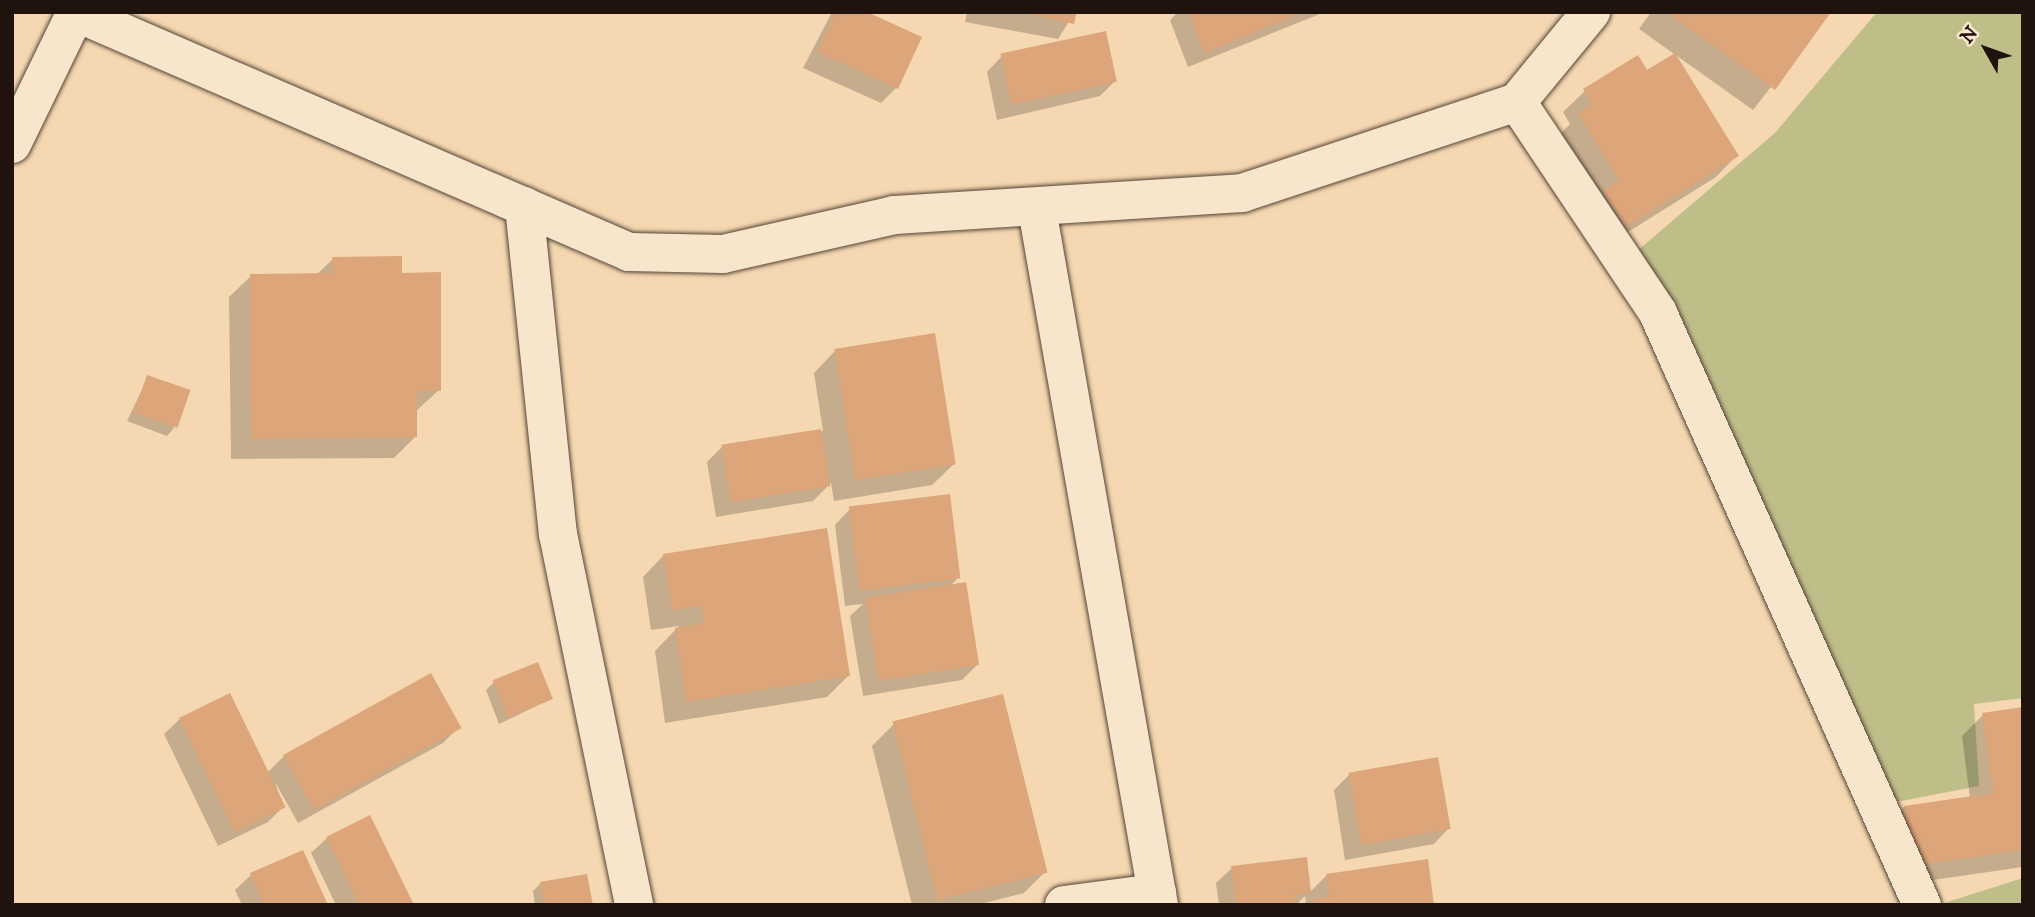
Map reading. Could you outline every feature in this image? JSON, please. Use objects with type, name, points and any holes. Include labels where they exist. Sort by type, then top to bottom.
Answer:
[{"type":"street","points":[[12,144],[76,12],[629,252],[723,254],[894,215],[1037,209],[1242,193],[1517,102],[1591,12]]},
{"type":"street","points":[[1517,102],[1658,313],[1922,905]]},
{"type":"street","points":[[524,206],[558,534],[634,905]]},
{"type":"street","points":[[1037,209],[1158,899],[1064,905]]},
{"type":"shaded area","points":[[1877,12],[2023,12],[2023,698],[1974,704],[1979,786],[1891,803],[1636,252],[1776,132]]},
{"type":"shaded area","points":[[2023,878],[2023,905],[1938,905]]},
{"type":"building","points":[[836,12],[867,12],[922,37],[898,89],[817,52]]},
{"type":"building","points":[[1017,12],[1077,12],[1074,24]]},
{"type":"building","points":[[1188,12],[1304,12],[1204,53]]},
{"type":"building","points":[[1666,12],[1831,12],[1775,90]]},
{"type":"building","points":[[1106,31],[1117,82],[1011,104],[1000,53]]},
{"type":"building","points":[[1675,53],[1739,156],[1626,227],[1603,191],[1619,181],[1578,113],[1592,104],[1583,89],[1638,55],[1647,70]]},
{"type":"building","points":[[402,256],[402,273],[441,272],[441,391],[417,391],[417,437],[251,439],[250,274],[332,273],[332,257]]},
{"type":"building","points":[[935,333],[956,464],[855,480],[834,349]]},
{"type":"building","points":[[147,375],[190,390],[177,428],[134,413]]},
{"type":"building","points":[[821,429],[830,486],[730,502],[721,445]]},
{"type":"building","points":[[950,494],[960,578],[859,591],[849,506]]},
{"type":"building","points":[[827,528],[850,676],[686,702],[675,628],[704,623],[701,606],[672,610],[663,554]]},
{"type":"building","points":[[966,582],[979,665],[878,681],[865,598]]},
{"type":"building","points":[[538,662],[553,699],[508,717],[493,680]]},
{"type":"building","points":[[431,673],[462,728],[314,810],[283,755]]},
{"type":"building","points":[[230,693],[286,807],[234,832],[179,718]]},
{"type":"building","points":[[1003,694],[1048,873],[937,900],[892,722]]},
{"type":"building","points":[[2023,707],[2023,850],[1912,866],[1904,806],[1993,793],[1982,713]]},
{"type":"building","points":[[1438,757],[1451,829],[1361,845],[1348,773]]},
{"type":"building","points":[[370,815],[414,905],[359,905],[326,837]]},
{"type":"building","points":[[303,850],[328,905],[264,905],[250,873]]},
{"type":"building","points":[[1307,857],[1311,892],[1294,895],[1296,905],[1236,905],[1231,866]]},
{"type":"building","points":[[1428,859],[1434,905],[1315,905],[1314,899],[1329,897],[1326,874]]},
{"type":"building","points":[[587,874],[593,905],[544,905],[540,882]]}]
